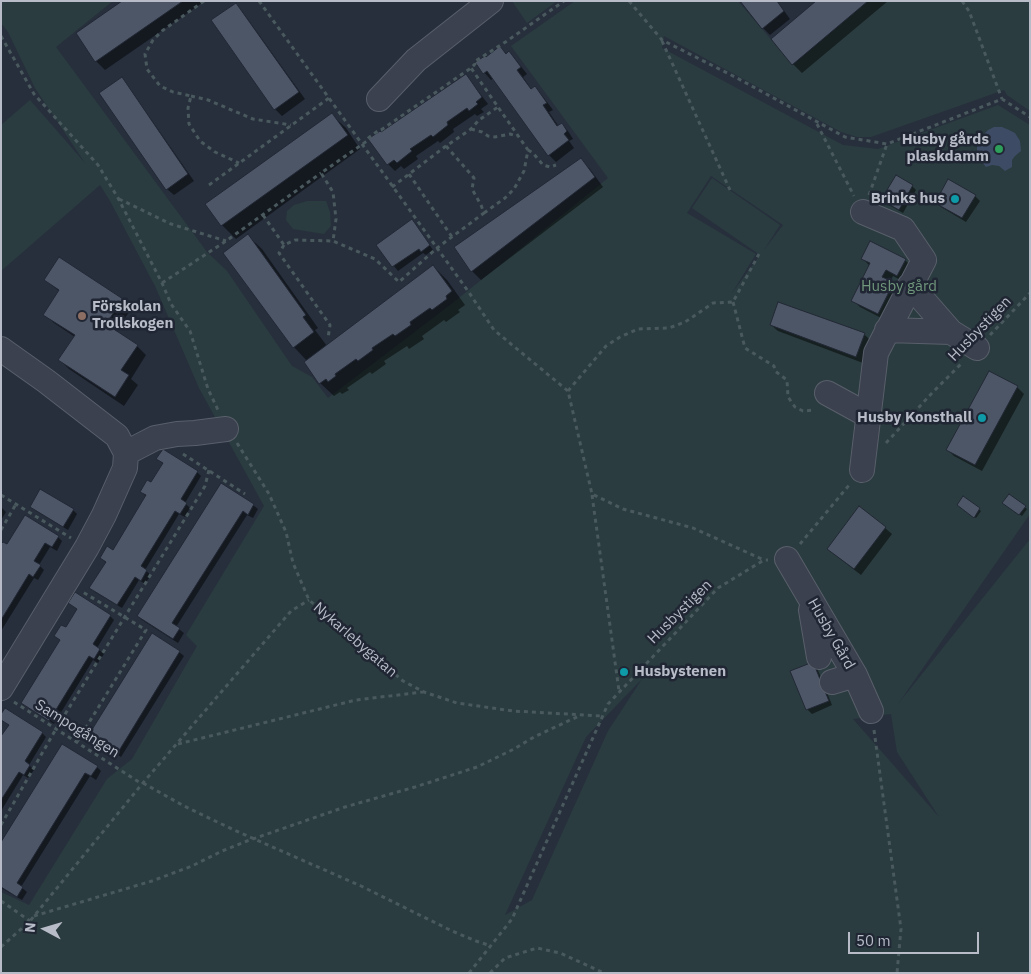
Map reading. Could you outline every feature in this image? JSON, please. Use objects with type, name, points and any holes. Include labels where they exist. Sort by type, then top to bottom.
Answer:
[{"type":"street","points":[[379,99],[416,60],[491,1]]},
{"type":"street","points":[[862,470],[876,353],[924,260],[904,229],[863,212]]},
{"type":"street","points":[[910,285],[951,332],[977,348]]},
{"type":"street","points":[[887,330],[951,332]]},
{"type":"street","points":[[1,349],[117,436],[126,453],[126,468],[104,515],[4,693]]},
{"type":"street","points":[[827,393],[869,416]]},
{"type":"street","points":[[126,453],[155,438],[226,429]]},
{"type":"street","name":"Husby Gård","points":[[776,560],[808,595],[855,675],[871,711]]},
{"type":"street","points":[[808,595],[819,658]]},
{"type":"street","points":[[832,682],[855,675]]},
{"type":"path","points":[[204,1],[152,40],[145,54],[147,69],[160,86],[173,92],[208,100],[253,119],[292,125]]},
{"type":"path","points":[[259,1],[468,291],[494,330],[568,391],[592,494],[619,691]]},
{"type":"path","points":[[162,283],[226,241],[367,141],[379,130],[470,68],[475,64],[474,62],[564,1]]},
{"type":"path","points":[[629,1],[662,40],[730,190]]},
{"type":"path","points":[[962,1],[969,10],[1002,99],[1030,117]]},
{"type":"path","name":"Nykarlebygatan","points":[[1,36],[34,94],[98,165],[118,198],[171,304],[190,331],[208,388],[226,429],[269,494],[286,532],[293,563],[309,600],[403,681],[439,698],[513,711],[602,716]]},
{"type":"path","points":[[662,40],[737,78],[845,138],[887,144],[1002,99]]},
{"type":"path","points":[[470,68],[528,150],[543,165],[550,167],[556,165]]},
{"type":"path","points":[[191,96],[188,108],[189,124],[200,141],[215,152],[239,163]]},
{"type":"path","points":[[209,185],[329,98]]},
{"type":"path","points":[[392,186],[471,129],[479,120],[498,107]]},
{"type":"path","points":[[817,122],[863,212]]},
{"type":"path","points":[[471,129],[495,138],[510,134],[518,136]]},
{"type":"path","points":[[863,212],[887,144]]},
{"type":"path","points":[[446,146],[474,178],[472,188],[484,213]]},
{"type":"path","points":[[328,338],[330,325],[280,253],[284,245],[295,240],[333,241],[375,260],[399,282],[437,248],[505,198],[514,189],[524,171],[528,150]]},
{"type":"path","points":[[321,173],[333,192],[336,219],[333,241]]},
{"type":"path","points":[[409,174],[452,237]]},
{"type":"path","points":[[118,198],[171,224],[226,241]]},
{"type":"path","points":[[263,215],[284,245]]},
{"type":"path","points":[[759,254],[733,302],[745,348],[774,366],[775,371],[787,380],[788,397],[795,407],[803,411],[815,410],[822,403],[827,393]]},
{"type":"path","name":"Husbystigen","points":[[469,973],[512,920],[608,704],[718,588],[776,560],[932,393],[1030,293]]},
{"type":"path","points":[[568,391],[606,346],[620,337],[638,329],[669,328],[685,322],[713,303],[733,302]]},
{"type":"path","points":[[180,452],[245,494]]},
{"type":"path","points":[[1,825],[56,729],[205,486],[209,470]]},
{"type":"path","points":[[592,494],[623,509],[693,528],[776,560]]},
{"type":"path","points":[[1,495],[87,547]]},
{"type":"path","points":[[1,530],[16,504]]},
{"type":"path","points":[[66,582],[146,630],[77,742]]},
{"type":"path","points":[[1,947],[30,921],[143,784],[291,611],[309,600]]},
{"type":"path","points":[[177,744],[356,700],[424,692]]},
{"type":"path","name":"Sampogången","points":[[4,693],[27,711],[143,784],[184,806],[361,886],[452,931],[491,946]]},
{"type":"path","points":[[871,711],[901,929],[897,973]]},
{"type":"path","points":[[34,916],[152,881],[192,866],[222,851],[345,807],[478,767],[582,714]]},
{"type":"path","points":[[1,901],[30,921]]},
{"type":"path","points":[[490,973],[505,958],[537,948],[560,953],[604,973]]},
{"type":"green space","points":[[1,1],[113,1],[56,47],[207,252],[227,271],[292,366],[312,377],[328,398],[455,301],[608,178],[511,46],[575,1],[738,1],[793,65],[868,1],[1030,1],[1030,111],[1007,95],[1004,90],[871,137],[857,137],[841,132],[664,36],[662,48],[843,145],[878,149],[998,105],[1030,125],[1030,514],[898,704],[1030,539],[1030,973],[1,973],[1,892],[29,905],[107,779],[132,759],[197,646],[186,635],[264,506],[199,388],[155,286],[100,185],[1,271],[1,125],[30,100],[85,163],[35,88],[8,32],[1,23]],"holes":[[[711,176],[783,225],[764,250],[780,225],[712,178],[692,208],[760,255],[732,293],[756,254],[687,213]],[[642,679],[608,731],[532,900],[505,915],[586,737]],[[891,714],[897,752],[939,817],[853,719]]]},
{"type":"green space","points":[[512,1],[557,1],[527,23]]},
{"type":"green space","points":[[307,201],[326,201],[330,212],[331,226],[324,234],[293,229],[286,220],[287,211],[294,205]]},
{"type":"water","name":"Husby gårds plaskdamm","points":[[994,127],[1002,127],[1015,133],[1020,141],[1021,151],[1012,160],[1012,167],[1005,171],[999,166],[992,165],[986,167],[977,156],[979,139]]},
{"type":"building","points":[[122,1],[183,1],[95,62],[76,33]]},
{"type":"building","points":[[740,1],[777,1],[784,11],[762,29]]},
{"type":"building","points":[[816,1],[868,1],[792,65],[771,39]]},
{"type":"building","points":[[236,3],[299,92],[274,110],[211,20]]},
{"type":"building","points":[[500,46],[506,54],[509,51],[521,67],[517,70],[531,89],[535,86],[547,103],[543,105],[557,126],[562,123],[567,131],[564,134],[569,140],[548,156],[487,71],[483,74],[475,62],[486,57]]},
{"type":"building","points":[[466,74],[482,97],[476,102],[478,104],[469,111],[467,108],[447,122],[448,125],[433,137],[431,135],[410,149],[412,151],[397,163],[394,160],[387,165],[368,139]]},
{"type":"building","points":[[122,77],[188,174],[166,190],[99,93]]},
{"type":"building","points":[[332,113],[348,135],[221,226],[205,204]]},
{"type":"building","points":[[581,158],[595,177],[471,272],[454,247]]},
{"type":"building","points":[[896,175],[913,185],[899,210],[881,200]]},
{"type":"building","name":"Brinks hus","points":[[948,179],[976,195],[962,218],[935,203]]},
{"type":"building","points":[[412,219],[430,245],[421,252],[419,249],[392,267],[376,245]]},
{"type":"building","points":[[248,234],[306,315],[303,317],[314,332],[293,348],[223,253]]},
{"type":"building","name":"Husby gård","points":[[870,241],[906,259],[897,276],[886,270],[882,277],[894,282],[878,314],[851,301],[870,263],[861,259]]},
{"type":"building","name":"Förskolan Trollskogen","points":[[59,257],[123,299],[106,324],[138,345],[121,370],[129,375],[115,397],[58,360],[75,335],[43,315],[59,290],[44,280]]},
{"type":"building","points":[[433,265],[452,291],[446,296],[447,299],[410,322],[411,325],[395,336],[393,334],[372,348],[373,350],[358,361],[356,359],[335,374],[336,376],[328,382],[326,379],[319,384],[304,362]]},
{"type":"building","points":[[778,302],[865,333],[856,357],[770,325]]},
{"type":"building","name":"Husby Konsthall","points":[[989,371],[1018,386],[975,465],[946,450]]},
{"type":"building","points":[[163,449],[198,471],[181,499],[187,503],[180,514],[175,511],[141,566],[147,570],[141,581],[135,577],[117,605],[89,588],[106,562],[100,558],[107,546],[113,550],[146,495],[140,492],[147,480],[151,482],[163,463],[156,459]]},
{"type":"building","points":[[221,483],[254,504],[248,515],[243,511],[172,623],[180,628],[173,639],[137,616]]},
{"type":"building","points":[[40,489],[74,509],[63,527],[30,507]]},
{"type":"building","points":[[1009,494],[1026,506],[1019,515],[1002,503]]},
{"type":"building","points":[[963,496],[980,508],[974,518],[957,505]]},
{"type":"building","points":[[859,506],[886,527],[854,569],[827,549]]},
{"type":"building","points":[[25,515],[59,536],[52,547],[45,543],[34,561],[41,565],[33,577],[29,574],[1,620],[1,544],[3,542],[7,544]]},
{"type":"building","points":[[75,592],[111,615],[93,644],[100,649],[94,659],[89,656],[49,721],[21,703],[60,640],[54,636],[61,625],[66,627],[77,609],[68,603]]},
{"type":"building","points":[[152,633],[180,651],[117,754],[88,736]]},
{"type":"building","points":[[813,662],[829,701],[806,710],[790,671]]},
{"type":"building","points":[[5,708],[43,732],[25,761],[30,765],[24,775],[19,772],[1,800],[1,736],[9,725],[1,720],[1,714]]},
{"type":"building","points":[[62,744],[98,766],[91,776],[85,773],[17,883],[23,887],[17,897],[1,887],[1,842]]},
{"type":"place","name":"Husby gårds plaskdamm","points":[[999,149]]},
{"type":"place","name":"Brinks hus","points":[[955,199]]},
{"type":"place","name":"Förskolan Trollskogen","points":[[82,316]]},
{"type":"place","name":"Husby Konsthall","points":[[982,418]]},
{"type":"place","name":"Husbystenen","points":[[624,672]]}]
